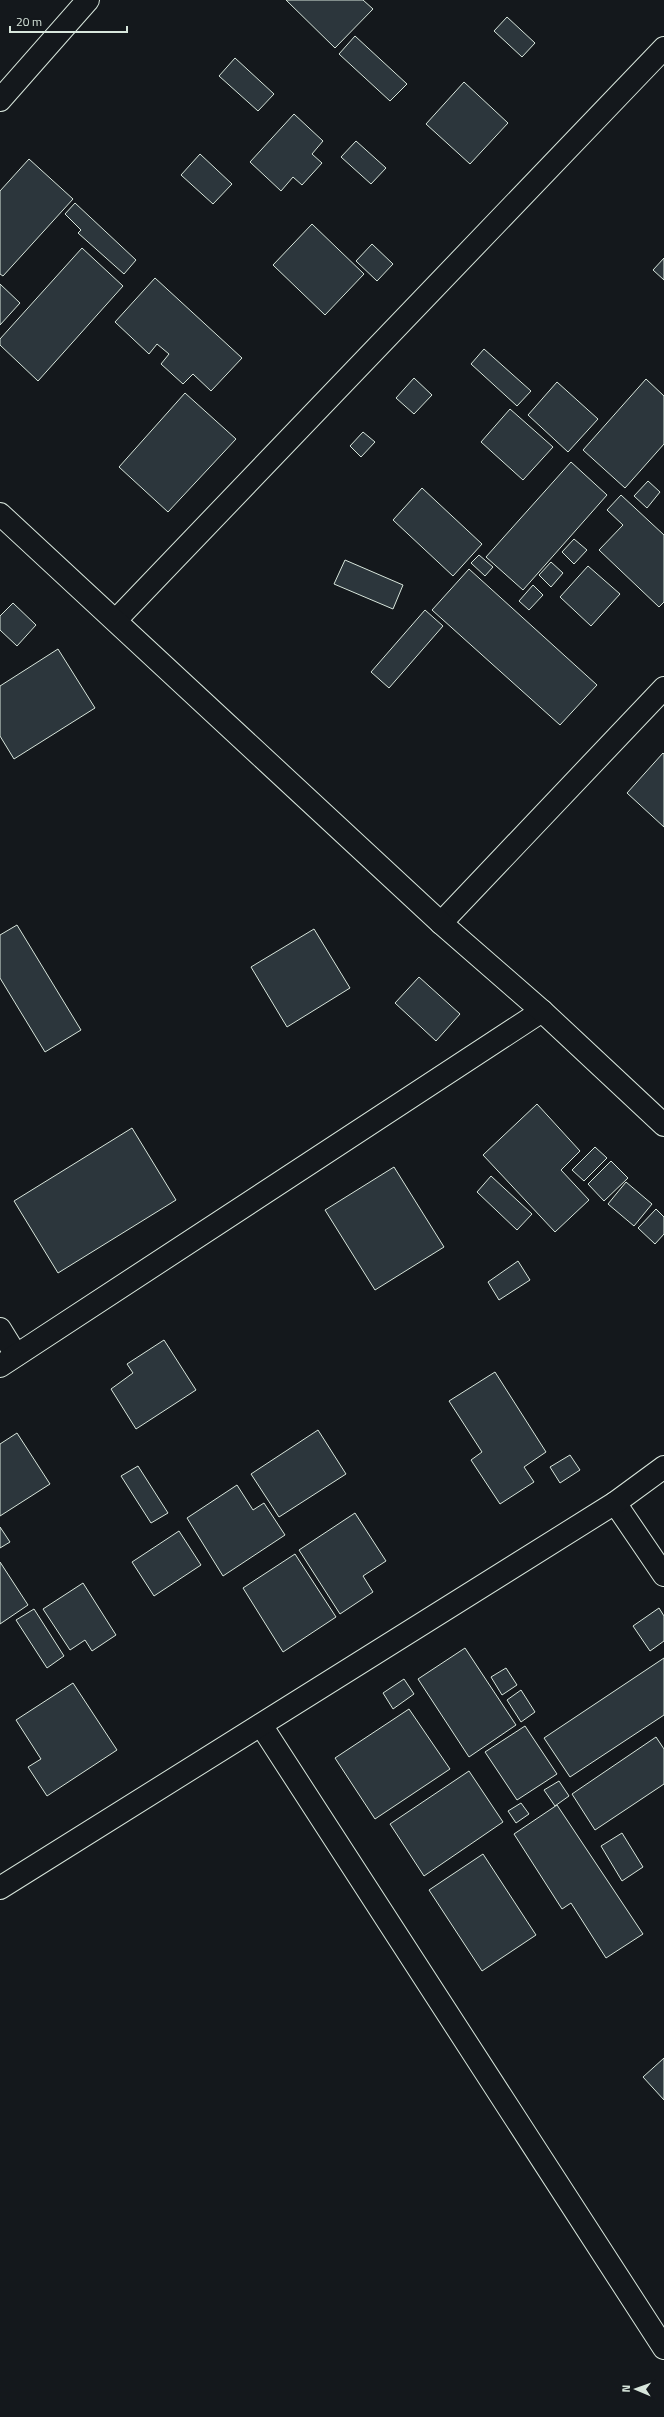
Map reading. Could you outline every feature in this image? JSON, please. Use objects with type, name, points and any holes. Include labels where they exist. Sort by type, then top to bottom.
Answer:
[{"type":"street","points":[[0,100],[88,0]]},
{"type":"street","points":[[116,620],[664,48]]},
{"type":"street","points":[[0,514],[441,923],[542,1011],[664,1125]]},
{"type":"street","points":[[441,923],[664,688]]},
{"type":"street","points":[[0,1329],[8,1360],[542,1011]]},
{"type":"street","points":[[0,1888],[615,1502],[664,1467]]},
{"type":"street","points":[[615,1502],[664,1575]]},
{"type":"street","points":[[261,1725],[664,2348]]},
{"type":"building","points":[[286,0],[363,0],[373,9],[335,48]]},
{"type":"building","points":[[507,17],[535,43],[522,57],[494,31]]},
{"type":"building","points":[[355,36],[407,84],[390,101],[339,54]]},
{"type":"building","points":[[235,58],[274,94],[258,111],[219,76]]},
{"type":"building","points":[[464,82],[508,123],[470,164],[426,124]]},
{"type":"building","points":[[294,114],[323,141],[312,154],[322,163],[302,185],[293,177],[281,191],[250,162]]},
{"type":"building","points":[[356,141],[386,168],[371,184],[341,157]]},
{"type":"building","points":[[200,154],[232,184],[213,204],[181,175]]},
{"type":"building","points":[[29,159],[73,199],[3,276],[0,274],[0,191]]},
{"type":"building","points":[[75,203],[136,260],[124,274],[78,233],[81,230],[65,214]]},
{"type":"building","points":[[312,224],[364,274],[325,315],[273,265]]},
{"type":"building","points":[[372,244],[393,264],[377,281],[356,261]]},
{"type":"building","points":[[82,248],[123,286],[38,381],[0,345],[0,339]]},
{"type":"building","points":[[664,258],[664,280],[653,270]]},
{"type":"building","points":[[155,278],[242,358],[211,391],[193,374],[183,384],[161,364],[169,354],[157,344],[149,354],[115,322]]},
{"type":"building","points":[[0,284],[20,303],[0,325]]},
{"type":"building","points":[[484,349],[531,391],[517,406],[471,364]]},
{"type":"building","points":[[414,378],[432,395],[414,414],[396,398]]},
{"type":"building","points":[[646,379],[664,396],[664,444],[625,488],[583,450]]},
{"type":"building","points":[[557,382],[598,419],[568,452],[528,415]]},
{"type":"building","points":[[185,393],[236,439],[168,512],[119,467]]},
{"type":"building","points":[[510,409],[553,447],[523,480],[481,442]]},
{"type":"building","points":[[363,432],[375,442],[361,457],[350,446]]},
{"type":"building","points":[[571,462],[607,495],[523,590],[486,557]]},
{"type":"building","points":[[648,481],[660,492],[647,508],[634,496]]},
{"type":"building","points":[[422,488],[482,544],[453,576],[393,520]]},
{"type":"building","points":[[621,495],[664,535],[664,602],[659,607],[599,550],[623,525],[607,510]]},
{"type":"building","points":[[574,539],[587,550],[574,564],[562,552]]},
{"type":"building","points":[[479,555],[493,567],[485,576],[471,563]]},
{"type":"building","points":[[345,560],[403,585],[393,609],[334,584]]},
{"type":"building","points":[[551,562],[563,573],[551,587],[539,575]]},
{"type":"building","points":[[588,566],[620,594],[591,626],[560,597]]},
{"type":"building","points":[[469,569],[597,685],[560,725],[432,610]]},
{"type":"building","points":[[533,585],[543,595],[529,610],[519,601]]},
{"type":"building","points":[[13,603],[36,625],[17,646],[0,630],[0,616]]},
{"type":"building","points":[[425,610],[443,626],[389,688],[371,672]]},
{"type":"building","points":[[58,649],[95,708],[14,759],[0,736],[0,686]]},
{"type":"building","points":[[663,753],[664,754],[664,827],[627,793]]},
{"type":"building","points":[[17,925],[81,1030],[45,1052],[0,978],[0,935]]},
{"type":"building","points":[[314,929],[350,988],[287,1027],[251,967]]},
{"type":"building","points":[[419,977],[460,1014],[436,1041],[395,1003]]},
{"type":"building","points":[[537,1104],[580,1151],[561,1170],[589,1200],[555,1232],[483,1155]]},
{"type":"building","points":[[132,1128],[176,1200],[58,1273],[14,1201]]},
{"type":"building","points":[[595,1147],[607,1158],[584,1181],[572,1170]]},
{"type":"building","points":[[611,1161],[628,1178],[604,1201],[588,1184]]},
{"type":"building","points":[[394,1167],[444,1247],[375,1290],[325,1210]]},
{"type":"building","points":[[491,1176],[532,1214],[517,1230],[477,1192]]},
{"type":"building","points":[[626,1182],[652,1204],[634,1226],[608,1204]]},
{"type":"building","points":[[656,1209],[664,1217],[664,1234],[655,1244],[638,1228]]},
{"type":"building","points":[[518,1261],[530,1280],[499,1300],[488,1282]]},
{"type":"building","points":[[164,1340],[196,1390],[136,1429],[111,1389],[133,1373],[127,1364]]},
{"type":"building","points":[[495,1372],[546,1452],[524,1467],[534,1482],[500,1504],[471,1460],[482,1452],[449,1401]]},
{"type":"building","points":[[318,1430],[346,1474],[279,1517],[251,1474]]},
{"type":"building","points":[[17,1433],[50,1484],[0,1516],[0,1444]]},
{"type":"building","points":[[570,1455],[580,1470],[560,1483],[550,1467]]},
{"type":"building","points":[[138,1466],[168,1513],[151,1523],[121,1476]]},
{"type":"building","points":[[237,1485],[253,1510],[264,1503],[285,1535],[223,1576],[187,1518]]},
{"type":"building","points":[[355,1513],[386,1561],[363,1576],[373,1592],[340,1614],[299,1550]]},
{"type":"building","points":[[0,1527],[10,1542],[0,1548]]},
{"type":"building","points":[[179,1531],[201,1565],[154,1596],[132,1562]]},
{"type":"building","points":[[295,1554],[336,1617],[283,1652],[243,1588]]},
{"type":"building","points":[[0,1562],[28,1605],[0,1624]]},
{"type":"building","points":[[83,1583],[116,1635],[92,1651],[85,1640],[70,1650],[43,1609]]},
{"type":"building","points":[[659,1608],[664,1616],[664,1641],[650,1651],[633,1626]]},
{"type":"building","points":[[34,1609],[64,1656],[47,1668],[16,1620]]},
{"type":"building","points":[[465,1648],[516,1725],[469,1757],[418,1679]]},
{"type":"building","points":[[664,1658],[664,1715],[570,1777],[544,1738]]},
{"type":"building","points":[[506,1668],[517,1685],[502,1695],[491,1677]]},
{"type":"building","points":[[404,1679],[414,1694],[393,1709],[383,1693]]},
{"type":"building","points":[[73,1683],[117,1750],[47,1796],[28,1767],[41,1759],[16,1720]]},
{"type":"building","points":[[521,1690],[535,1712],[521,1722],[507,1700]]},
{"type":"building","points":[[409,1709],[450,1769],[375,1819],[335,1758]]},
{"type":"building","points":[[525,1726],[557,1774],[517,1800],[485,1752]]},
{"type":"building","points":[[656,1737],[664,1749],[664,1784],[595,1830],[572,1794]]},
{"type":"building","points":[[469,1771],[503,1822],[424,1876],[390,1824]]},
{"type":"building","points":[[559,1781],[569,1796],[555,1806],[544,1790]]},
{"type":"building","points":[[521,1803],[529,1814],[516,1823],[508,1811]]},
{"type":"building","points":[[557,1805],[643,1934],[606,1958],[571,1903],[562,1909],[514,1834]]},
{"type":"building","points":[[622,1833],[643,1867],[622,1881],[601,1846]]},
{"type":"building","points":[[483,1854],[536,1935],[482,1971],[429,1890]]},
{"type":"building","points":[[664,2058],[664,2100],[643,2077]]}]
